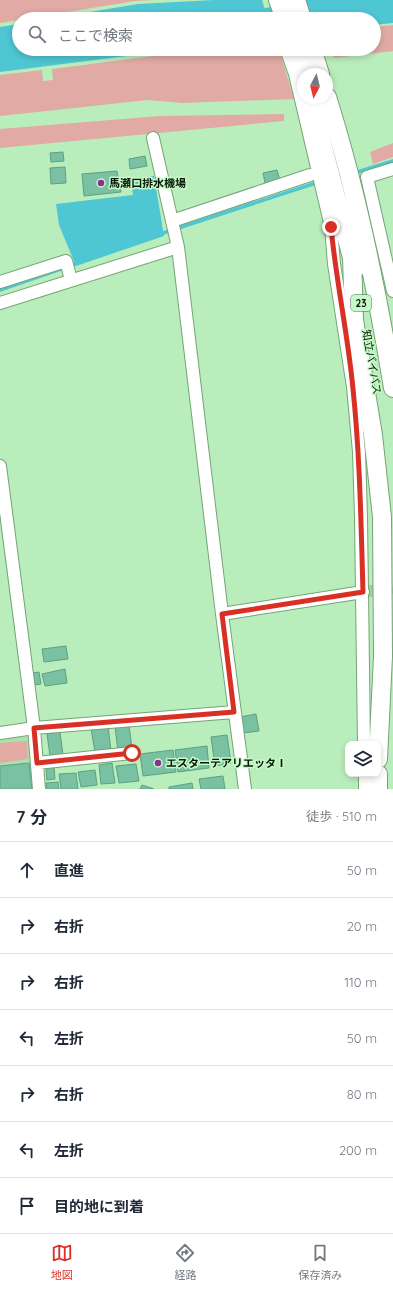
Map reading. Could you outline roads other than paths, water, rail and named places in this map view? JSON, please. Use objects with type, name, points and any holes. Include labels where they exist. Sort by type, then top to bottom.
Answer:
[{"type":"highway","points":[[278,0],[282,12]]},
{"type":"highway","points":[[296,0],[300,12]]},
{"type":"highway","points":[[297,56],[301,68]]},
{"type":"highway","points":[[314,56],[318,68]]},
{"type":"highway","name":"知立バイパス","points":[[312,104],[352,257],[380,412],[393,512]]},
{"type":"highway","name":"知立バイパス","points":[[329,104],[362,224],[383,327],[393,388]]},
{"type":"highway","points":[[352,257],[354,320],[373,435],[382,517],[383,656],[379,741]]},
{"type":"highway","points":[[378,777],[378,789]]},
{"type":"street","points":[[269,0],[273,12]]},
{"type":"street","points":[[289,56],[295,74],[331,227],[334,264],[353,387],[358,445],[363,592],[364,741]]},
{"type":"street","points":[[153,138],[178,247],[234,712],[245,789]]},
{"type":"street","points":[[393,169],[367,177],[393,291]]},
{"type":"street","points":[[172,221],[310,175]]},
{"type":"street","points":[[0,302],[178,247]]},
{"type":"street","points":[[0,282],[66,261],[71,280]]},
{"type":"street","points":[[0,466],[34,728],[39,789]]},
{"type":"street","points":[[222,614],[363,592]]},
{"type":"street","points":[[0,732],[234,712]]},
{"type":"street","points":[[37,763],[132,753]]},
{"type":"street","points":[[365,777],[365,789]]},
{"type":"water","points":[[214,0],[262,0],[266,12],[90,12],[138,4]]},
{"type":"water","points":[[313,0],[393,0],[393,23],[381,24],[381,12],[317,12]]},
{"type":"water","points":[[12,25],[12,56],[127,56],[0,72],[0,27]]},
{"type":"water","points":[[154,176],[164,236],[76,266],[59,225],[56,204],[133,195],[131,179]]},
{"type":"waterway","points":[[299,12],[364,0]]},
{"type":"waterway","points":[[354,173],[393,161]]},
{"type":"waterway","points":[[160,234],[319,182]]},
{"type":"waterway","points":[[0,290],[78,263]]},
{"type":"tunnel","points":[[363,592],[393,588]]},
{"type":"place","name":"馬瀬口排水機場","points":[[101,183]]},
{"type":"place","name":"エスターテアリエッタⅠ","points":[[158,763]]}]
